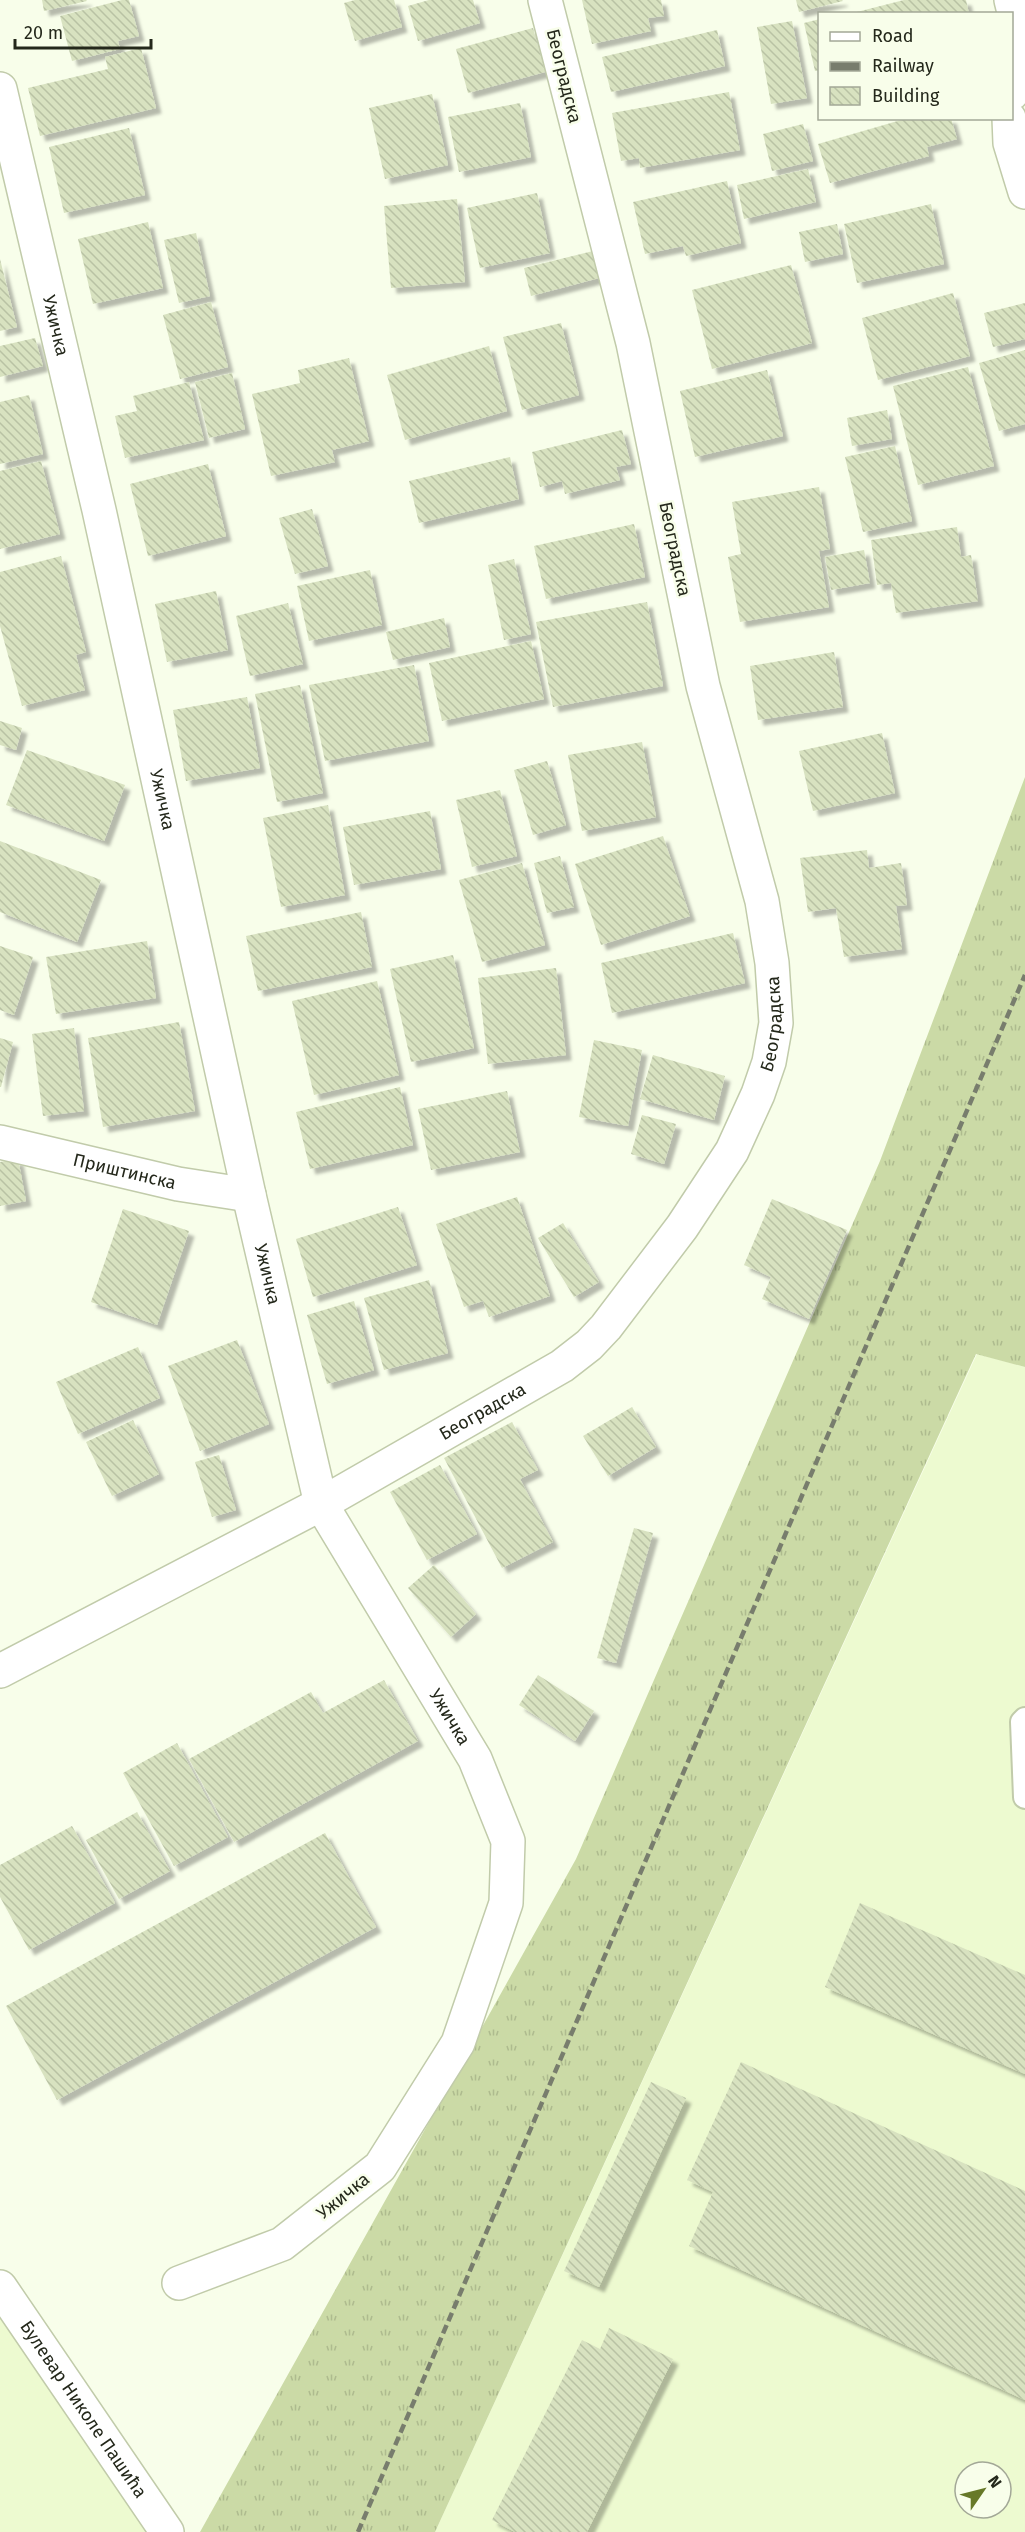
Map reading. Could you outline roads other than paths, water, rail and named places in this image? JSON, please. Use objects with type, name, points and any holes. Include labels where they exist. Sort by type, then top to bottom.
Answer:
[{"type":"street","name":"Београдска","points":[[0,1671],[321,1504],[562,1366],[589,1345],[601,1333],[682,1227],[732,1151],[758,1094],[769,1062],[776,1023],[772,963],[762,901],[703,686],[633,343],[545,0]]},
{"type":"street","points":[[1011,0],[1019,32],[1019,66],[1013,86]]},
{"type":"street","name":"Ужичка","points":[[0,89],[99,510],[249,1195],[321,1504],[475,1759],[508,1841],[506,1903],[458,2043],[380,2167],[282,2244],[179,2283]]},
{"type":"street","points":[[1009,120],[1010,142],[1025,192]]},
{"type":"street","name":"Приштинска","points":[[0,1142],[178,1184],[249,1195]]},
{"type":"street","name":"Булевар Николе Пашића","points":[[0,2287],[159,2520]]},
{"type":"lane","points":[[1025,1719],[1022,1722],[1025,1797]]},
{"type":"railway","points":[[358,2532],[1025,975]]}]
